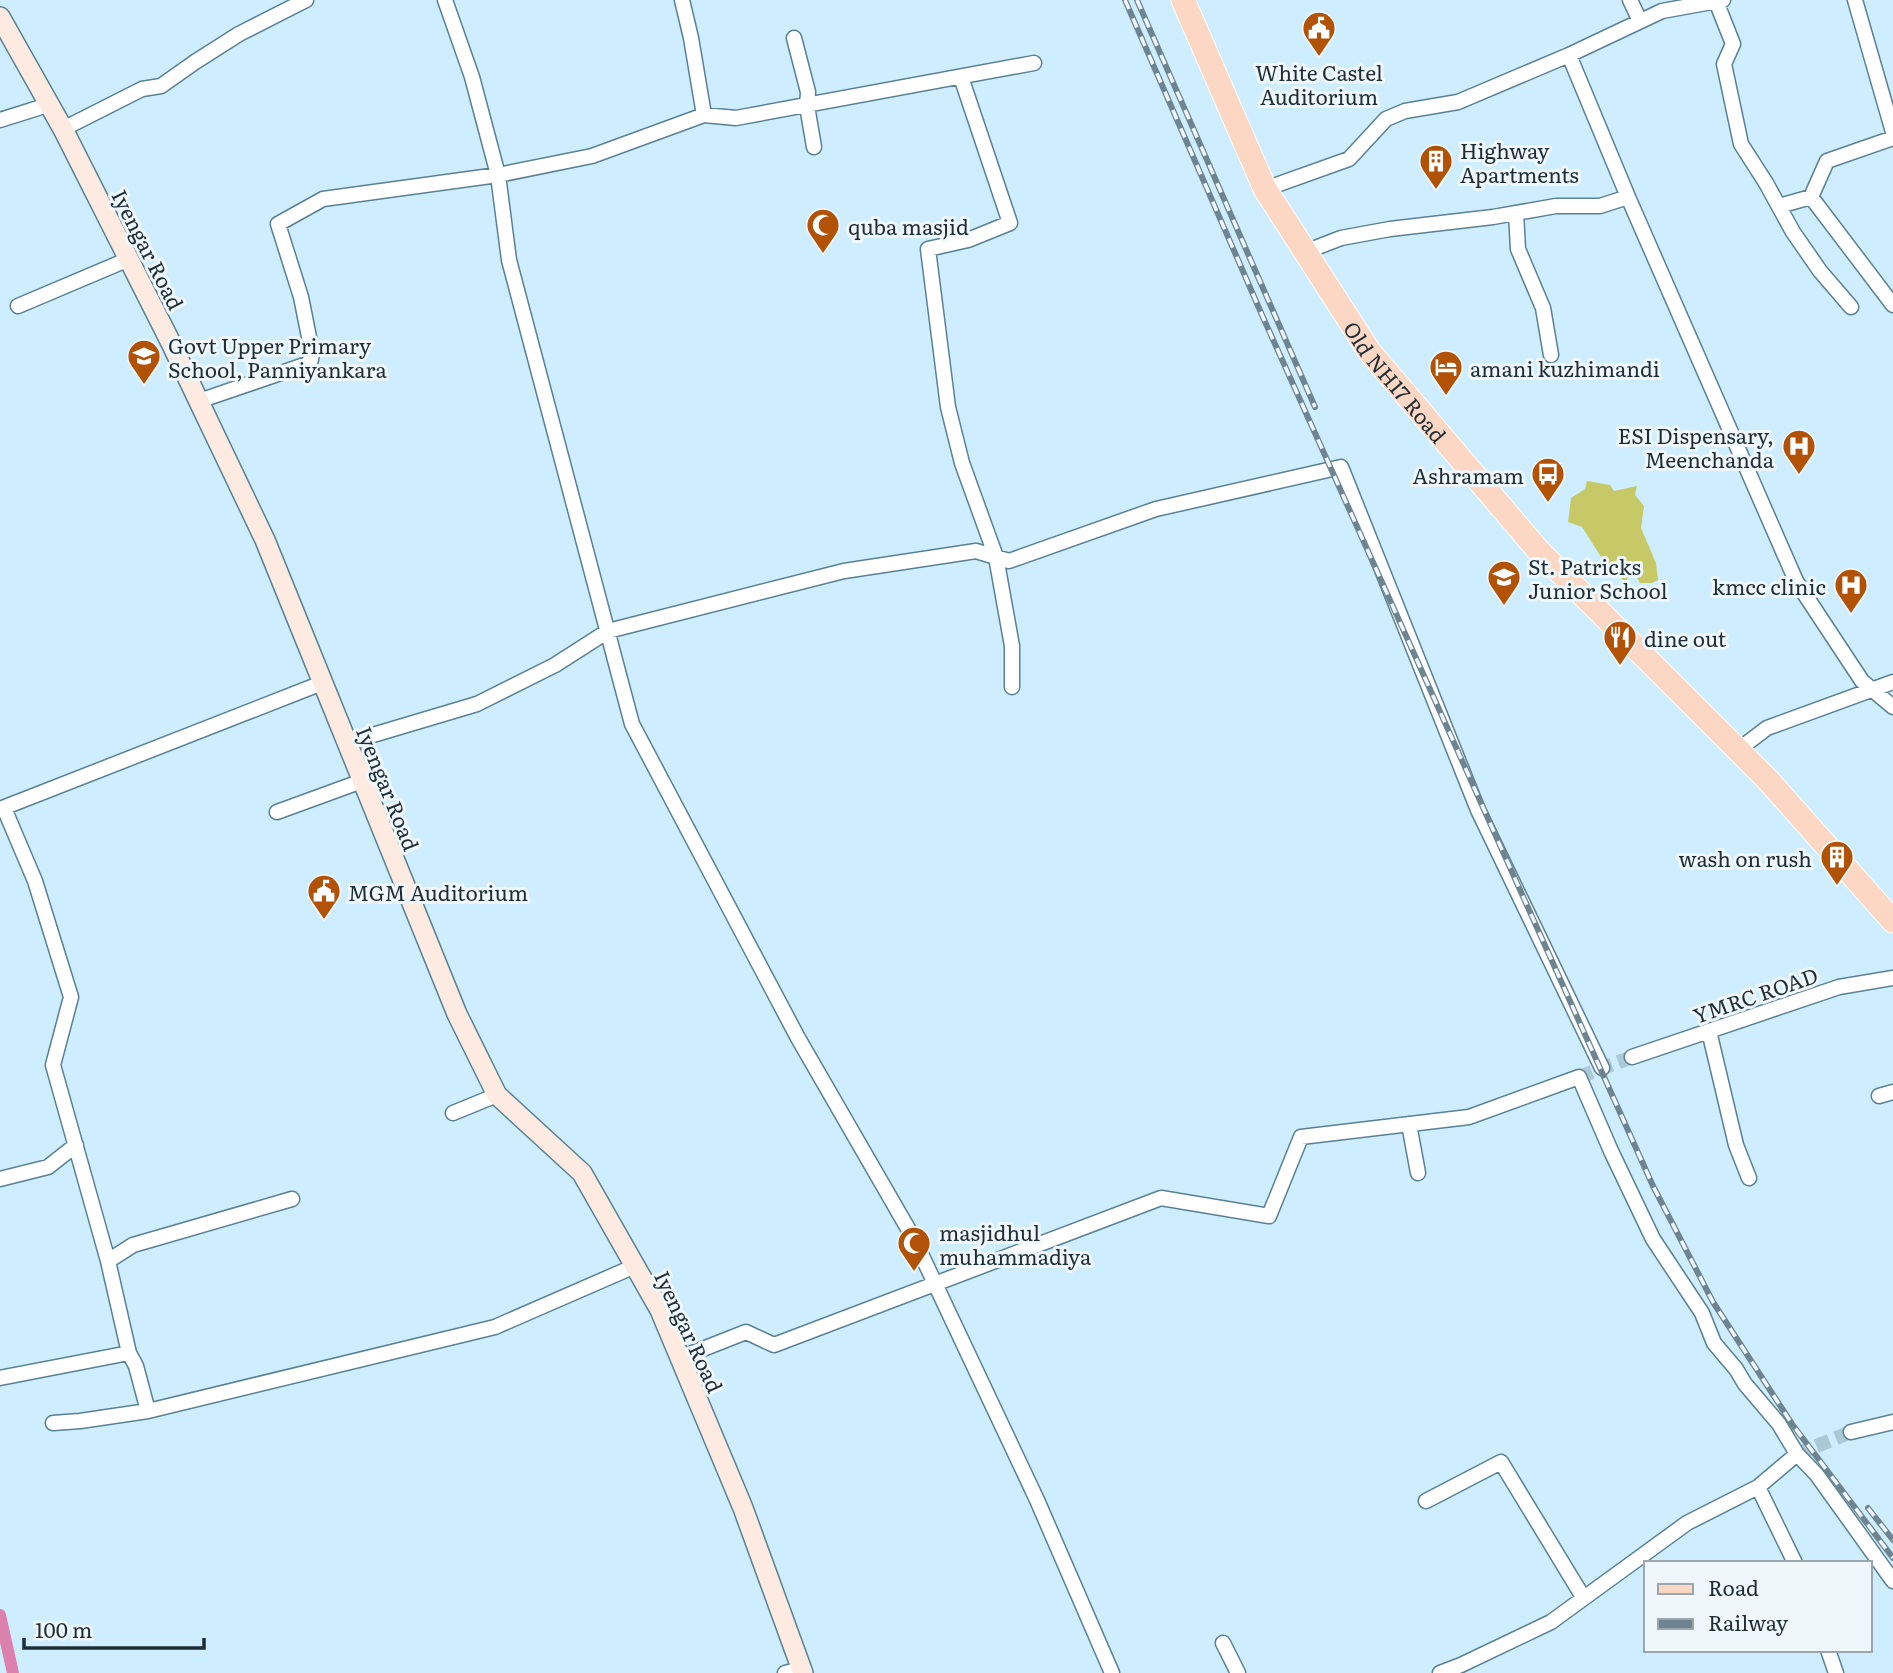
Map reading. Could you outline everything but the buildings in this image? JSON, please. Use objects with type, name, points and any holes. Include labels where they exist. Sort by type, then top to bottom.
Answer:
[{"type":"main road","name":"Old NH17 Road","points":[[1183,0],[1265,189],[1369,351],[1537,549],[1794,808],[1893,921]]},
{"type":"main road","name":"Iyengar Road","points":[[0,17],[51,104],[265,540],[457,1014],[497,1095],[582,1173],[660,1310],[743,1508],[797,1672]]},
{"type":"street","points":[[63,129],[142,89],[161,86],[239,34],[306,0]]},
{"type":"street","points":[[445,0],[472,77],[499,175],[509,260],[632,724],[798,1038],[914,1239],[1037,1500],[1112,1673]]},
{"type":"street","points":[[681,0],[691,38],[704,115]]},
{"type":"street","points":[[1630,0],[1640,21]]},
{"type":"street","points":[[1855,0],[1893,132]]},
{"type":"street","points":[[1265,189],[1349,159],[1385,118],[1405,111],[1458,102],[1662,10],[1719,1],[1733,44],[1724,64],[1741,144],[1793,232],[1820,271],[1851,307]]},
{"type":"street","points":[[794,38],[808,92],[807,106],[814,147]]},
{"type":"street","points":[[1569,54],[1628,197],[1796,581],[1862,681],[1893,707]]},
{"type":"street","points":[[199,401],[307,364],[311,360],[312,352],[300,297],[278,224],[323,200],[499,175],[592,156],[704,115],[736,118],[1034,63]]},
{"type":"street","points":[[961,77],[1010,223],[968,240],[928,249],[948,407],[962,463],[996,557],[1012,646],[1012,687]]},
{"type":"street","points":[[0,120],[51,104]]},
{"type":"street","points":[[1811,197],[1827,161],[1893,138]]},
{"type":"street","points":[[1305,252],[1341,237],[1556,206],[1600,206],[1628,197]]},
{"type":"street","points":[[1779,206],[1811,197]]},
{"type":"street","points":[[1811,197],[1893,305]]},
{"type":"street","points":[[1516,213],[1518,249],[1542,309],[1551,355]]},
{"type":"street","points":[[18,306],[129,259]]},
{"type":"street","points":[[346,743],[477,704],[555,665],[608,631],[844,571],[975,551],[1009,561],[1156,509],[1341,467],[1478,810],[1602,1068]]},
{"type":"street","points":[[148,1411],[136,1366],[129,1353],[108,1261],[53,1065],[71,997],[35,881],[2,809],[322,682]]},
{"type":"street","points":[[1738,750],[1767,728],[1893,682]]},
{"type":"street","points":[[277,812],[362,781]]},
{"type":"street","name":"YMRC ROAD","points":[[1632,1057],[1839,987],[1893,978]]},
{"type":"street","points":[[1709,1031],[1736,1145],[1749,1178]]},
{"type":"street","points":[[680,1358],[746,1332],[774,1345],[1161,1198],[1269,1216],[1301,1137],[1469,1117],[1579,1077],[1653,1239],[1702,1313],[1714,1343],[1779,1424],[1797,1454],[1817,1475],[1893,1581]]},
{"type":"street","points":[[453,1113],[497,1095]]},
{"type":"street","points":[[1409,1124],[1418,1173]]},
{"type":"street","points":[[0,1179],[48,1167],[76,1145]]},
{"type":"street","points":[[108,1261],[133,1245],[292,1199]]},
{"type":"street","points":[[53,1423],[148,1411],[495,1327],[635,1266]]},
{"type":"street","points":[[0,1378],[129,1353]]},
{"type":"street","points":[[1851,1432],[1893,1422]]},
{"type":"street","points":[[1440,1673],[1550,1622],[1687,1523],[1758,1487],[1797,1454]]},
{"type":"street","points":[[1426,1501],[1501,1462],[1583,1597]]},
{"type":"street","points":[[1758,1487],[1794,1561]]},
{"type":"street","points":[[1223,1643],[1238,1673]]},
{"type":"street","points":[[1829,1652],[1836,1673]]},
{"type":"shaded area","points":[[1587,481],[1610,485],[1614,491],[1637,486],[1635,495],[1644,506],[1641,528],[1656,563],[1658,580],[1640,583],[1636,576],[1630,576],[1625,582],[1603,560],[1582,527],[1568,522],[1571,498],[1585,489]]},
{"type":"waterway","points":[[0,1615],[13,1673]]},
{"type":"tunnel","points":[[1579,1077],[1632,1057]]},
{"type":"tunnel","points":[[1797,1454],[1851,1432]]},
{"type":"railway","points":[[1125,0],[1262,315],[1653,1186],[1713,1302],[1792,1424],[1893,1558]]},
{"type":"railway","points":[[1137,0],[1315,407]]},
{"type":"railway","points":[[1868,1508],[1893,1540]]},
{"type":"place","name":"White Castel Auditorium","points":[[1319,58]]},
{"type":"place","name":"Highway Apartments","points":[[1436,191]]},
{"type":"place","name":"quba masjid","points":[[823,255]]},
{"type":"place","name":"Govt Upper Primary School, Panniyankara","points":[[144,386]]},
{"type":"place","name":"amani kuzhimandi","points":[[1446,397]]},
{"type":"place","name":"ESI Dispensary, Meenchanda","points":[[1799,476]]},
{"type":"place","name":"Ashramam","points":[[1548,504]]},
{"type":"place","name":"St. Patricks Junior School","points":[[1504,607]]},
{"type":"place","name":"kmcc clinic","points":[[1851,615]]},
{"type":"place","name":"dine out","points":[[1620,667]]},
{"type":"place","name":"wash on rush","points":[[1837,887]]},
{"type":"place","name":"MGM Auditorium","points":[[324,921]]},
{"type":"place","name":"masjidhul muhammadiya","points":[[914,1273]]}]
